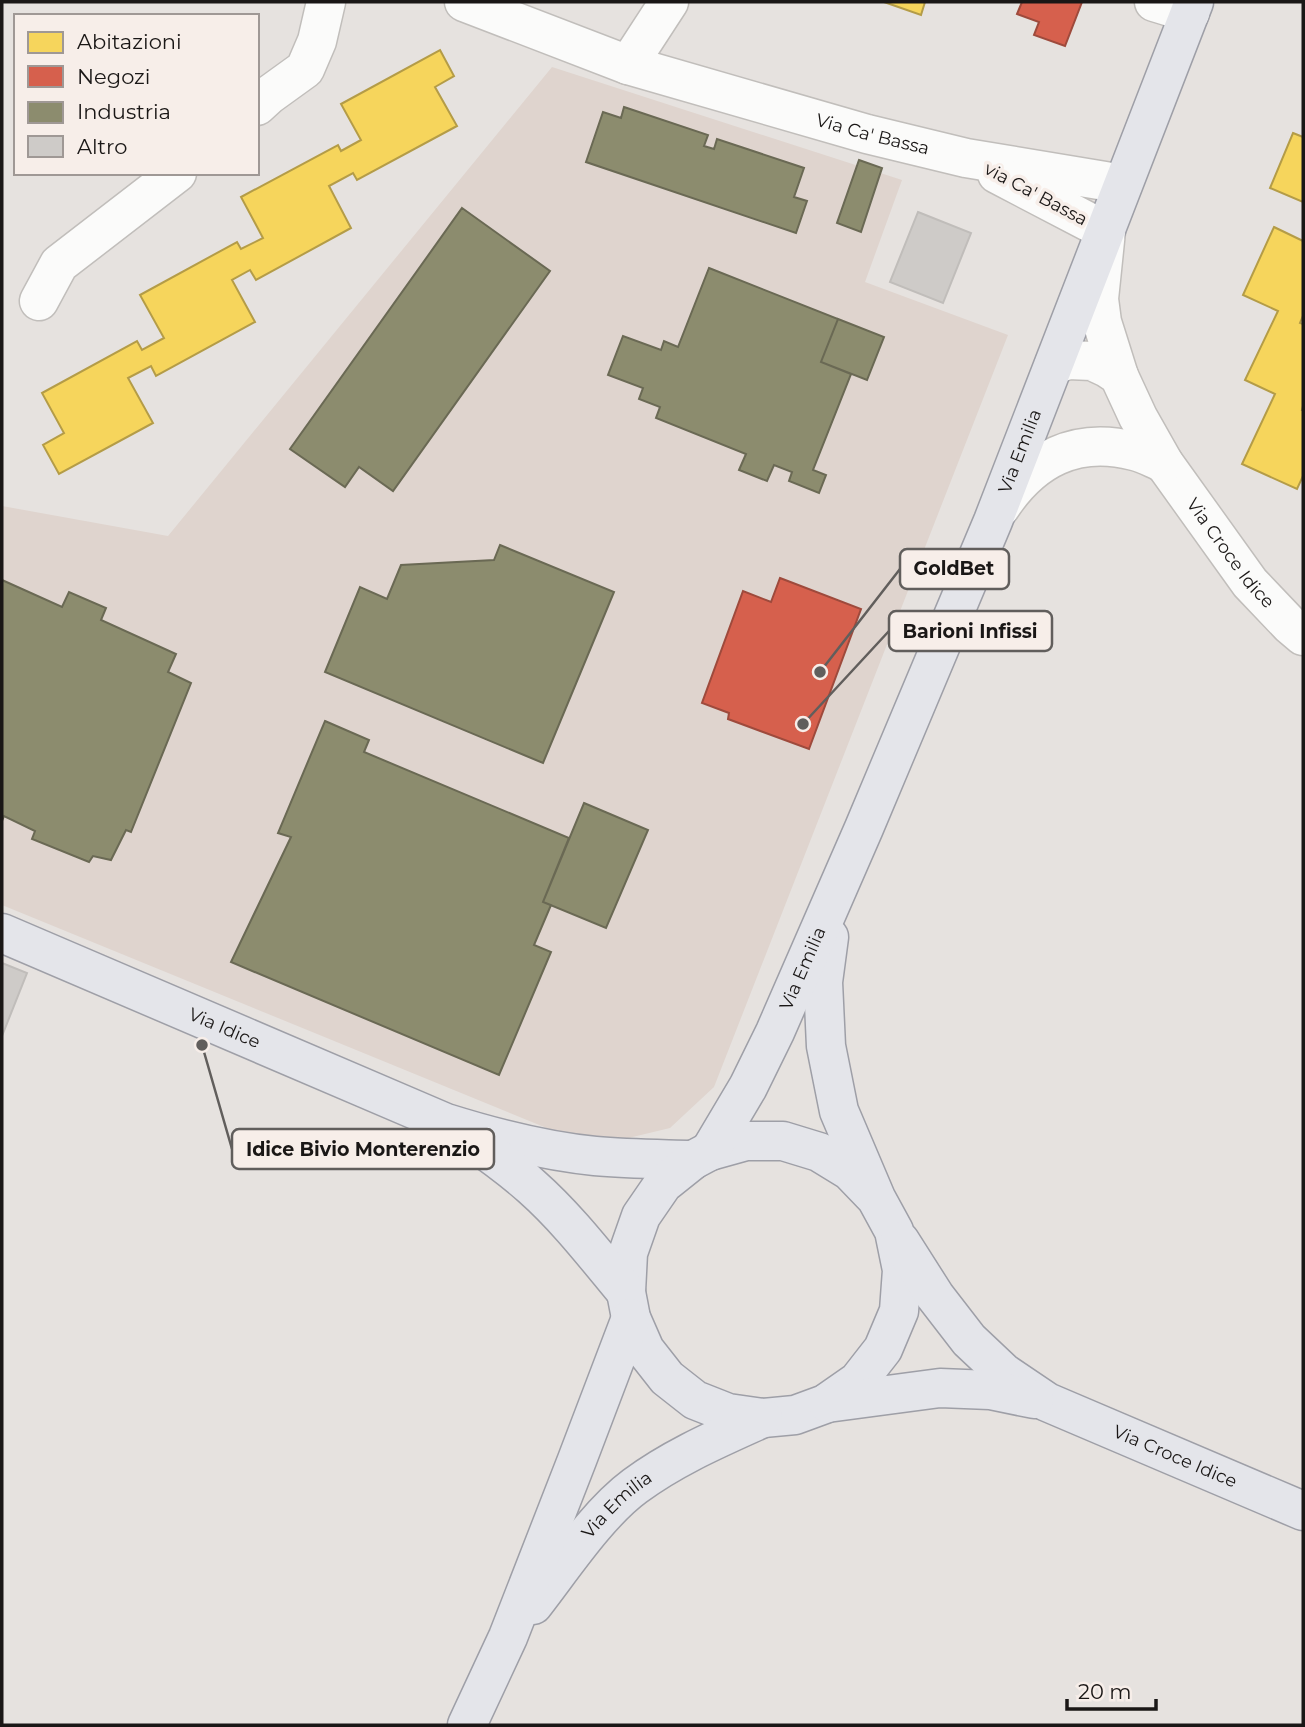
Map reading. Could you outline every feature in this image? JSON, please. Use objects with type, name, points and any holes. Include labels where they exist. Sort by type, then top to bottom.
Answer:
[{"type":"main road","name":"Via Emilia","points":[[467,1725],[508,1637],[577,1460],[628,1305],[628,1253],[640,1216],[663,1184],[701,1155],[748,1087],[770,1043],[993,521],[1192,8]]},
{"type":"main road","name":"Via Emilia","points":[[628,1305],[645,1350],[667,1378],[695,1400],[728,1413],[763,1418],[794,1415],[825,1404],[858,1381],[883,1349],[899,1311],[902,1270],[894,1231],[876,1198],[839,1111],[826,1046],[823,982],[835,896]]},
{"type":"main road","name":"Via Idice","points":[[2,933],[446,1123],[498,1139],[594,1156],[631,1159],[701,1155]]},
{"type":"main road","name":"Via Idice","points":[[446,1123],[492,1154],[532,1187],[576,1232],[628,1305]]},
{"type":"main road","name":"Via Emilia","points":[[701,1155],[746,1141],[783,1142],[819,1152],[850,1171],[876,1198]]},
{"type":"main road","name":"Via Croce Idice","points":[[894,1231],[935,1296],[969,1340],[1004,1373],[1047,1402],[1303,1511]]},
{"type":"main road","name":"Via Croce Idice","points":[[825,1404],[940,1388],[990,1391],[1047,1402]]},
{"type":"main road","name":"Via Emilia","points":[[508,1637],[590,1531],[634,1487],[688,1452],[763,1418]]},
{"type":"street","points":[[259,104],[305,69],[317,41],[326,2]]},
{"type":"street","name":"Via Ca' Bassa","points":[[464,2],[628,65],[867,134],[966,158],[1123,184]]},
{"type":"street","points":[[628,65],[669,2]]},
{"type":"street","points":[[1154,2],[1192,8]]},
{"type":"street","name":"via Ca' Bassa","points":[[966,158],[1106,231]]},
{"type":"street","points":[[39,301],[59,264],[174,175]]},
{"type":"street","name":"Via Croce Idice","points":[[1106,231],[1099,299],[1102,322],[1119,376],[1138,417],[1164,463],[1250,583],[1303,636]]},
{"type":"street","points":[[1054,365],[1068,360],[1092,361],[1119,376]]},
{"type":"street","points":[[993,521],[1021,481],[1058,454],[1074,449],[1106,446],[1138,452],[1164,463]]},
{"type":"shaded area","points":[[552,67],[902,180],[865,282],[1008,335],[714,1087],[670,1128],[620,1140],[576,1140],[2,905],[2,506],[168,536]]},
{"type":"building: Abitazioni","points":[[884,2],[925,2],[921,15]]},
{"type":"building: Abitazioni","points":[[440,50],[454,76],[435,87],[457,126],[357,180],[353,173],[329,186],[351,228],[256,280],[250,270],[232,280],[255,322],[156,376],[151,366],[128,378],[153,423],[59,474],[43,445],[64,433],[42,393],[137,341],[142,350],[164,338],[140,295],[237,242],[241,249],[263,238],[241,197],[338,145],[341,151],[361,140],[341,104]]},
{"type":"building: Abitazioni","points":[[1293,133],[1303,137],[1303,202],[1270,188]]},
{"type":"building: Abitazioni","points":[[1274,227],[1303,241],[1303,316],[1300,323],[1303,324],[1303,476],[1297,489],[1242,464],[1275,394],[1245,380],[1278,311],[1243,295]]},
{"type":"building: Negozi","points":[[1022,2],[1082,2],[1065,46],[1034,35],[1039,22],[1017,14]]},
{"type":"building: Negozi","points":[[780,578],[861,609],[809,749],[728,719],[729,713],[702,703],[743,591],[771,602]]},
{"type":"building: Industria","points":[[624,107],[708,135],[704,146],[714,149],[717,139],[804,168],[794,197],[807,201],[796,233],[586,162],[603,112],[621,118]]},
{"type":"building: Industria","points":[[859,160],[882,168],[861,232],[837,223]]},
{"type":"building: Industria","points":[[462,208],[550,271],[393,491],[359,467],[345,487],[290,449]]},
{"type":"building: Industria","points":[[709,268],[838,319],[821,362],[851,374],[813,470],[826,475],[819,493],[789,481],[792,472],[774,465],[767,481],[739,470],[746,454],[656,418],[660,407],[639,399],[643,388],[608,375],[623,336],[661,350],[664,341],[678,347]]},
{"type":"building: Industria","points":[[838,319],[884,337],[867,380],[821,362]]},
{"type":"building: Industria","points":[[500,545],[614,592],[543,763],[325,672],[360,587],[387,599],[401,565],[494,560]]},
{"type":"building: Industria","points":[[2,580],[62,607],[69,592],[106,608],[101,620],[176,654],[168,672],[191,683],[131,832],[126,830],[111,860],[93,856],[89,862],[32,839],[35,831],[4,816],[2,821]]},
{"type":"building: Industria","points":[[325,721],[369,740],[364,752],[569,838],[543,902],[551,905],[534,945],[551,952],[499,1075],[231,962],[291,837],[278,833]]},
{"type":"building: Industria","points":[[584,803],[648,830],[606,928],[543,902]]},
{"type":"building: Altro","points":[[918,212],[971,233],[943,303],[890,282]]},
{"type":"building: Altro","points":[[2,963],[27,973],[2,1036]]},
{"type":"place","name":"GoldBet","points":[[820,672]]},
{"type":"place","name":"Barioni Infissi","points":[[803,724]]},
{"type":"place","name":"Idice Bivio Monterenzio","points":[[202,1045]]}]
